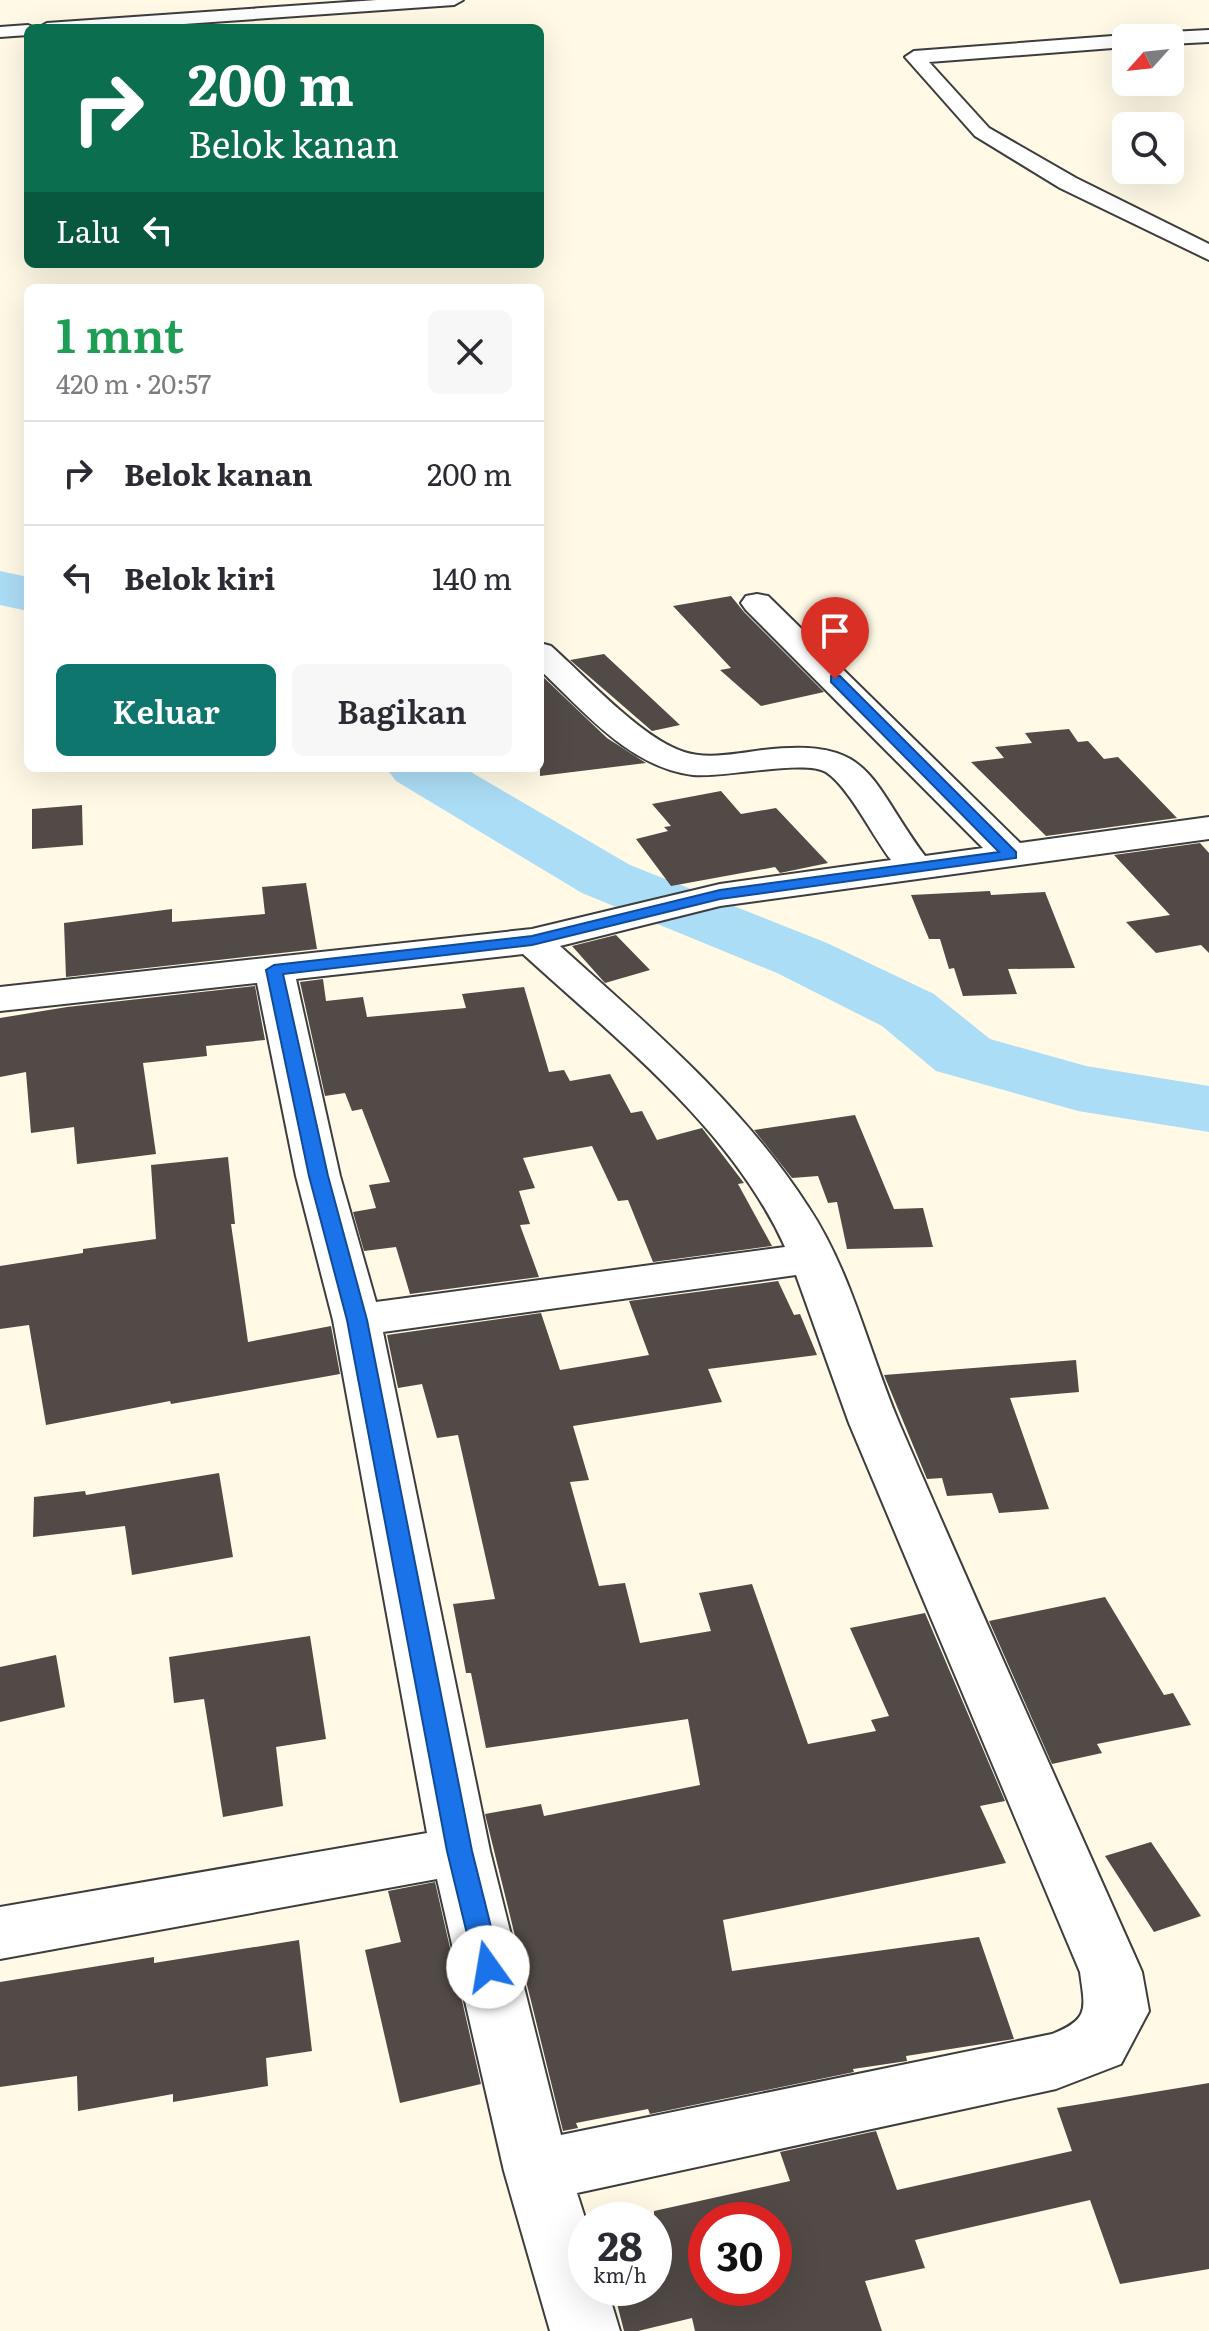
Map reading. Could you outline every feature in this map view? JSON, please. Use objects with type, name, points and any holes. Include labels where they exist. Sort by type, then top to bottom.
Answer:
[{"type":"street","points":[[105,24],[454,0]]},
{"type":"street","points":[[0,32],[24,30]]},
{"type":"street","points":[[1184,37],[1209,36]]},
{"type":"street","points":[[1112,42],[914,57],[982,132],[1056,177],[1209,253]]},
{"type":"street","points":[[757,603],[1011,855]]},
{"type":"street","points":[[544,657],[634,738],[670,761],[717,766],[804,757],[837,764],[858,784],[915,868]]},
{"type":"street","points":[[0,999],[532,941],[720,895],[1209,828]]},
{"type":"street","points":[[532,941],[657,1057],[718,1120],[757,1165],[781,1199],[813,1258],[865,1401],[1111,1972],[1117,2011],[1098,2044],[1056,2061],[537,2171]]},
{"type":"street","points":[[274,970],[318,1176],[357,1320],[460,1851],[537,2171],[585,2331]]},
{"type":"street","points":[[357,1320],[813,1258]]},
{"type":"street","points":[[0,1933],[460,1851]]},
{"type":"building","points":[[731,596],[824,692],[761,706],[720,670],[731,668],[673,606]]},
{"type":"building","points":[[604,654],[680,725],[652,731],[570,660]]},
{"type":"building","points":[[544,678],[607,738],[646,763],[540,776],[540,772],[544,772]]},
{"type":"building","points":[[1069,729],[1078,742],[1088,741],[1104,759],[1118,757],[1177,818],[1046,836],[971,762],[1004,758],[995,747],[1032,743],[1025,733]]},
{"type":"building","points":[[721,791],[741,814],[776,808],[828,863],[780,873],[775,867],[671,886],[636,839],[668,831],[664,827],[671,826],[652,804]]},
{"type":"building","points":[[82,805],[83,845],[32,849],[32,809]]},
{"type":"building","points":[[1200,843],[1209,853],[1209,953],[1201,945],[1156,953],[1126,922],[1170,915],[1114,855]]},
{"type":"building","points":[[306,883],[317,949],[66,977],[64,923],[172,909],[172,922],[265,914],[262,887]]},
{"type":"building","points":[[990,891],[991,895],[1045,892],[1075,968],[1008,969],[1017,994],[963,996],[954,968],[949,969],[940,939],[929,939],[911,895]]},
{"type":"building","points":[[616,935],[650,970],[605,983],[572,946]]},
{"type":"building","points":[[323,979],[326,1001],[363,997],[367,1017],[466,1008],[462,994],[524,987],[549,1072],[564,1070],[570,1081],[610,1074],[631,1113],[642,1111],[657,1140],[702,1128],[744,1183],[738,1184],[772,1246],[653,1262],[628,1200],[618,1201],[592,1146],[523,1158],[535,1188],[519,1191],[530,1224],[520,1225],[539,1277],[410,1294],[396,1247],[364,1251],[353,1212],[376,1208],[369,1185],[390,1182],[362,1109],[352,1111],[345,1093],[325,1096],[300,982]]},
{"type":"building","points":[[255,986],[265,1040],[206,1046],[207,1056],[143,1063],[156,1154],[77,1164],[74,1127],[31,1133],[26,1072],[0,1077],[0,1018],[67,1007]]},
{"type":"building","points":[[855,1115],[894,1209],[923,1208],[933,1247],[847,1249],[837,1202],[828,1203],[818,1176],[792,1178],[754,1130]]},
{"type":"building","points":[[228,1157],[235,1224],[231,1224],[248,1342],[331,1326],[340,1374],[171,1404],[170,1401],[46,1425],[29,1325],[0,1329],[0,1266],[83,1253],[83,1249],[156,1239],[151,1165]]},
{"type":"building","points":[[778,1281],[794,1315],[800,1314],[817,1355],[708,1369],[722,1402],[573,1426],[589,1480],[570,1482],[599,1586],[625,1583],[640,1643],[711,1631],[699,1593],[752,1584],[808,1744],[876,1731],[871,1720],[889,1716],[850,1628],[925,1613],[1005,1801],[980,1806],[1006,1863],[723,1920],[732,1971],[979,1937],[1014,2039],[906,2056],[907,2061],[853,2069],[854,2072],[650,2114],[648,2109],[576,2123],[578,2128],[563,2131],[485,1814],[541,1804],[544,1816],[700,1785],[688,1719],[486,1748],[471,1673],[466,1673],[453,1604],[495,1599],[458,1435],[437,1438],[422,1384],[398,1388],[387,1335],[541,1313],[560,1370],[649,1355],[629,1301]]},
{"type":"building","points":[[1076,1360],[1079,1392],[1010,1398],[1049,1509],[999,1513],[992,1493],[947,1496],[942,1478],[927,1479],[884,1375]]},
{"type":"building","points":[[219,1473],[233,1557],[132,1575],[125,1526],[33,1537],[34,1497],[85,1491],[86,1495]]},
{"type":"building","points":[[1105,1597],[1164,1695],[1173,1693],[1191,1725],[1097,1744],[1102,1753],[1052,1764],[989,1621]]},
{"type":"building","points":[[310,1636],[326,1739],[276,1747],[283,1806],[223,1817],[204,1699],[174,1703],[169,1657]]},
{"type":"building","points":[[56,1655],[65,1707],[0,1722],[0,1667]]},
{"type":"building","points":[[1151,1842],[1201,1916],[1154,1932],[1105,1856]]},
{"type":"building","points":[[435,1882],[481,2084],[400,2103],[365,1950],[401,1942],[388,1891]]},
{"type":"building","points":[[299,1940],[312,2051],[266,2058],[268,2086],[173,2102],[173,2094],[78,2111],[77,2076],[0,2087],[0,1982],[154,1957],[154,1963]]},
{"type":"building","points":[[1209,2083],[1209,2269],[1120,2284],[1090,2200],[915,2240],[925,2268],[865,2281],[882,2331],[695,2331],[692,2318],[638,2331],[624,2331],[618,2306],[672,2306],[672,2207],[688,2204],[688,2306],[792,2306],[792,2202],[695,2202],[790,2181],[780,2152],[876,2131],[897,2190],[1072,2151],[1057,2108]]},
{"type":"waterway","points":[[0,588],[24,593]]},
{"type":"waterway","points":[[425,772],[606,879],[802,958],[908,1010],[963,1055],[1078,1088],[1209,1109]]},
{"type":"route","points":[[488,1967],[460,1851],[357,1320],[318,1176],[274,970],[532,941],[720,895],[1011,855],[835,679]]}]
